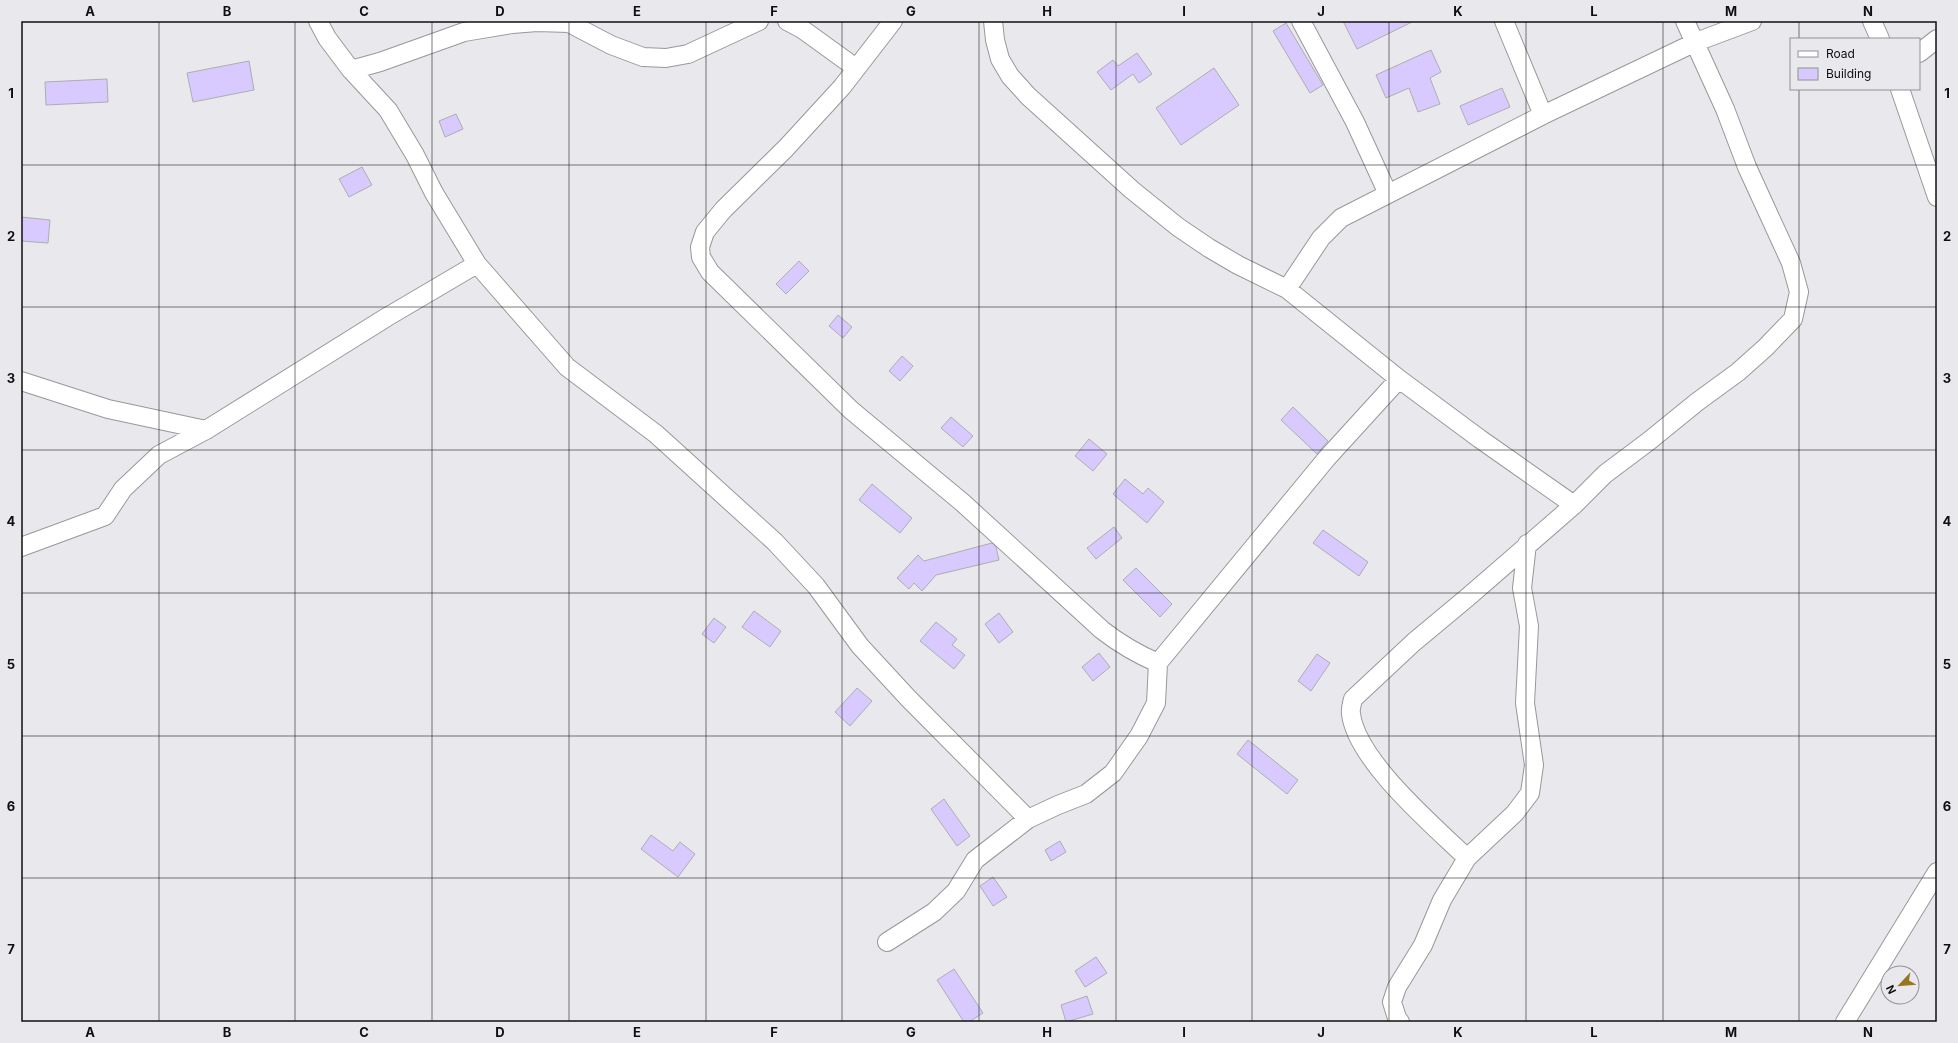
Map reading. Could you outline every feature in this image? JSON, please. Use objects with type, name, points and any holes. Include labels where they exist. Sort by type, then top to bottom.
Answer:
[{"type":"street","points":[[318,21],[327,38],[351,70],[388,110],[415,155],[434,193],[478,264],[567,367],[656,434],[775,542],[816,586],[860,646],[1028,819]]},
{"type":"street","points":[[351,70],[380,62],[464,32],[512,24],[537,22],[570,23],[611,45],[643,57],[666,58],[688,54],[759,21]]},
{"type":"street","points":[[787,21],[802,29],[856,68]]},
{"type":"street","points":[[893,21],[842,87],[796,137],[723,210],[705,232],[700,247],[701,257],[710,272],[851,410],[963,504],[1102,630],[1119,643],[1158,663]]},
{"type":"street","points":[[993,21],[995,40],[1000,59],[1010,76],[1028,96],[1132,190],[1178,227],[1238,265],[1287,290],[1399,379],[1480,439],[1574,505]]},
{"type":"street","points":[[1301,21],[1355,122],[1388,194]]},
{"type":"street","points":[[1504,21],[1543,115]]},
{"type":"street","points":[[1467,858],[1389,781],[1373,761],[1362,745],[1353,726],[1350,712],[1353,699],[1414,642],[1574,505],[1605,474],[1738,372],[1765,348],[1793,319],[1799,292],[1791,263],[1747,167],[1725,109],[1686,21]]},
{"type":"street","points":[[1287,290],[1321,238],[1336,223],[1356,210],[1543,115],[1696,42],[1752,21]]},
{"type":"street","points":[[1872,21],[1880,38]]},
{"type":"street","points":[[1920,52],[1937,39]]},
{"type":"street","points":[[1900,90],[1937,197]]},
{"type":"street","points":[[21,547],[105,516],[123,489],[159,455],[206,430],[387,317],[478,264]]},
{"type":"street","points":[[887,942],[934,912],[956,891],[975,860],[1028,819],[1086,794],[1113,774],[1138,736],[1156,703],[1158,663],[1328,458],[1399,379]]},
{"type":"street","points":[[21,381],[108,409],[206,430]]},
{"type":"street","points":[[1400,1022],[1396,1018],[1392,1002],[1396,987],[1423,945],[1442,900],[1467,858],[1515,813],[1530,793],[1534,765],[1525,703],[1529,626],[1522,588],[1527,544]]},
{"type":"street","points":[[1845,1022],[1937,872]]},
{"type":"building","points":[[1343,21],[1414,21],[1357,49]]},
{"type":"building","points":[[1286,23],[1323,85],[1310,93],[1273,31]]},
{"type":"building","points":[[1431,50],[1441,72],[1430,78],[1440,104],[1418,112],[1409,88],[1386,98],[1376,75]]},
{"type":"building","points":[[1137,53],[1152,74],[1139,83],[1133,74],[1111,90],[1097,72],[1113,60],[1118,66]]},
{"type":"building","points":[[249,61],[254,90],[193,102],[187,73]]},
{"type":"building","points":[[1214,68],[1239,105],[1181,145],[1156,108]]},
{"type":"building","points":[[107,79],[108,102],[46,105],[45,82]]},
{"type":"building","points":[[1502,88],[1510,107],[1468,125],[1460,106]]},
{"type":"building","points":[[456,114],[463,129],[445,137],[439,121]]},
{"type":"building","points":[[362,167],[372,185],[349,197],[339,179]]},
{"type":"building","points":[[21,217],[50,220],[48,243],[21,241]]},
{"type":"building","points":[[799,261],[809,271],[786,294],[776,284]]},
{"type":"building","points":[[838,315],[852,327],[843,338],[829,326]]},
{"type":"building","points":[[902,356],[913,366],[900,381],[889,371]]},
{"type":"building","points":[[1293,407],[1328,441],[1317,454],[1281,420]]},
{"type":"building","points":[[951,417],[973,436],[963,447],[941,428]]},
{"type":"building","points":[[1089,439],[1107,454],[1093,471],[1075,456]]},
{"type":"building","points":[[1125,479],[1143,494],[1148,488],[1164,502],[1147,523],[1113,494]]},
{"type":"building","points":[[872,484],[912,518],[900,533],[859,500]]},
{"type":"building","points":[[1114,527],[1122,538],[1096,559],[1087,548]]},
{"type":"building","points":[[1323,530],[1368,562],[1359,576],[1313,543]]},
{"type":"building","points":[[992,543],[996,547],[999,560],[936,575],[922,591],[914,583],[909,589],[897,578],[918,555],[924,561]]},
{"type":"building","points":[[1136,568],[1172,604],[1160,617],[1123,580]]},
{"type":"building","points":[[754,611],[781,631],[770,647],[742,627]]},
{"type":"building","points":[[999,613],[1013,632],[999,643],[985,624]]},
{"type":"building","points":[[714,618],[726,627],[714,643],[702,634]]},
{"type":"building","points":[[936,622],[957,639],[952,645],[965,655],[954,669],[920,641]]},
{"type":"building","points":[[1099,653],[1110,667],[1093,681],[1082,667]]},
{"type":"building","points":[[1317,654],[1330,663],[1311,691],[1298,681]]},
{"type":"building","points":[[857,688],[872,701],[850,726],[835,712]]},
{"type":"building","points":[[1248,740],[1298,780],[1287,794],[1237,754]]},
{"type":"building","points":[[944,799],[970,836],[957,846],[931,809]]},
{"type":"building","points":[[651,835],[673,851],[680,842],[695,854],[678,877],[641,849]]},
{"type":"building","points":[[1060,841],[1066,852],[1051,861],[1045,850]]},
{"type":"building","points":[[993,877],[1007,897],[993,906],[980,886]]},
{"type":"building","points":[[1096,957],[1107,973],[1085,987],[1075,971]]},
{"type":"building","points":[[954,969],[983,1013],[969,1022],[964,1022],[937,980]]},
{"type":"building","points":[[1087,996],[1093,1014],[1066,1022],[1061,1005]]}]
